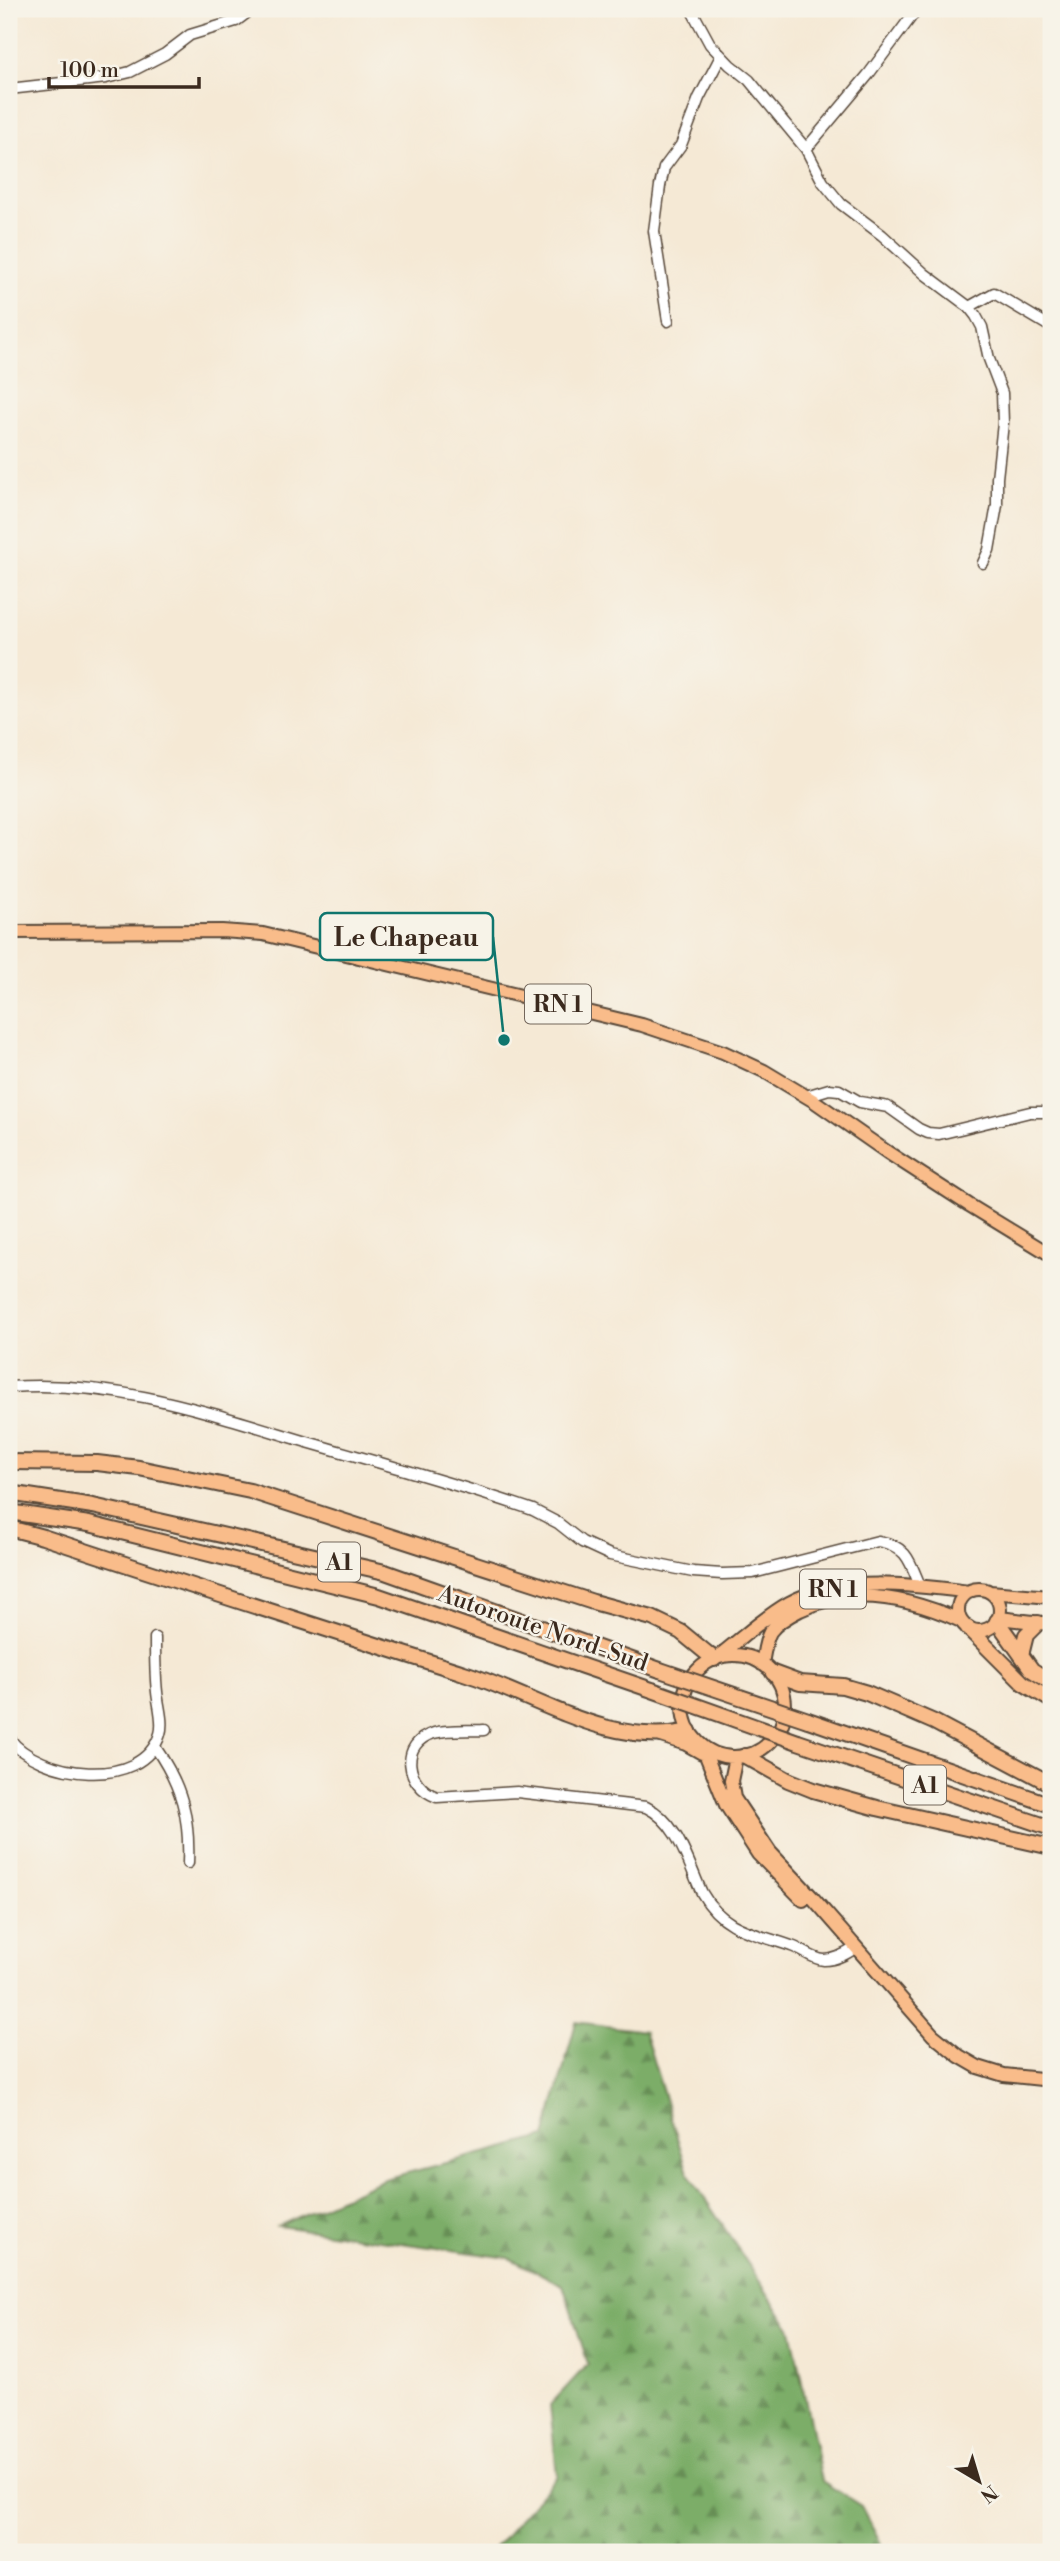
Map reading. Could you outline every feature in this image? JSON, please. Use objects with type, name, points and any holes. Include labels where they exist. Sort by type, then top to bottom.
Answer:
[{"type":"highway","points":[[9,1462],[97,1463],[139,1468],[250,1491],[593,1602],[652,1618],[681,1632],[716,1658]]},
{"type":"highway","name":"Autoroute Nord-Sud","points":[[9,1493],[93,1506],[385,1572],[1051,1804]]},
{"type":"highway","name":"Autoroute Nord-Sud","points":[[9,1512],[89,1524],[379,1596],[1051,1828]]},
{"type":"highway","points":[[9,1528],[489,1681],[597,1726],[657,1735],[689,1731]]},
{"type":"highway","points":[[999,1614],[1032,1670],[1051,1682]]},
{"type":"highway","points":[[1021,1655],[1026,1635],[1045,1623]]},
{"type":"highway","points":[[965,1625],[1023,1683],[1051,1700]]},
{"type":"highway","points":[[767,1668],[800,1683],[843,1686],[867,1693],[934,1722],[1051,1784]]},
{"type":"highway","points":[[740,1756],[813,1790],[877,1808],[1051,1847]]},
{"type":"main road","name":"RN 1","points":[[9,936],[222,931],[263,934],[642,1025],[723,1052],[764,1071],[1051,1255]]},
{"type":"main road","name":"RN 1","points":[[716,1658],[778,1610],[817,1591],[865,1586],[920,1586],[969,1592]]},
{"type":"main road","points":[[1030,1596],[999,1614],[985,1631],[965,1625],[959,1605],[969,1592],[979,1589],[1051,1597]]},
{"type":"main road","points":[[990,1592],[999,1614]]},
{"type":"main road","name":"RN 1","points":[[767,1668],[767,1640],[777,1625],[806,1607],[840,1598],[869,1595],[932,1608],[965,1625]]},
{"type":"main road","points":[[999,1614],[1045,1623]]},
{"type":"main road","points":[[657,1735],[705,1752],[718,1755],[740,1756],[770,1742],[783,1717],[784,1698],[767,1668],[741,1655],[716,1658],[705,1664],[692,1677],[684,1694],[683,1713],[689,1731],[705,1752],[726,1805],[758,1854],[855,1948]]},
{"type":"main road","points":[[740,1756],[732,1790],[739,1808],[770,1852],[813,1897],[933,2035],[978,2067],[1004,2075],[1051,2080]]},
{"type":"street","points":[[9,89],[106,78],[130,72],[165,54],[190,35],[220,28],[253,9]]},
{"type":"street","points":[[691,9],[710,44],[749,80],[806,149],[823,181],[841,204],[969,307],[982,327],[989,359],[1002,393],[1002,444],[997,478],[997,506],[989,550],[983,563]]},
{"type":"street","points":[[806,149],[868,75],[917,9]]},
{"type":"street","points":[[668,321],[654,231],[660,186],[664,168],[681,145],[699,99],[721,56]]},
{"type":"street","points":[[969,307],[994,293],[1051,327]]},
{"type":"street","points":[[806,1096],[829,1089],[839,1090],[860,1102],[888,1107],[928,1133],[939,1134],[1030,1112],[1051,1112]]},
{"type":"street","points":[[9,1387],[70,1387],[116,1391],[199,1408],[533,1510],[547,1516],[595,1549],[651,1565],[722,1574],[753,1573],[878,1541],[890,1543],[905,1553],[920,1586]]},
{"type":"street","points":[[9,1738],[23,1753],[37,1761],[89,1773],[121,1769],[145,1757],[155,1747],[161,1731],[155,1638]]},
{"type":"street","points":[[484,1730],[436,1732],[425,1737],[417,1745],[410,1766],[418,1786],[427,1794],[438,1797],[517,1792],[646,1807],[663,1817],[671,1826],[702,1894],[727,1923],[822,1960],[839,1957],[855,1948]]},
{"type":"street","points":[[155,1747],[172,1773],[183,1801],[189,1844],[188,1863]]},
{"type":"green space","points":[[576,2022],[644,2031],[688,2173],[791,2329],[822,2481],[861,2506],[885,2552],[491,2552],[557,2476],[550,2405],[588,2364],[563,2285],[509,2258],[278,2226],[384,2179],[545,2137]]},
{"type":"place","name":"Le Chapeau","points":[[504,1040]]}]
